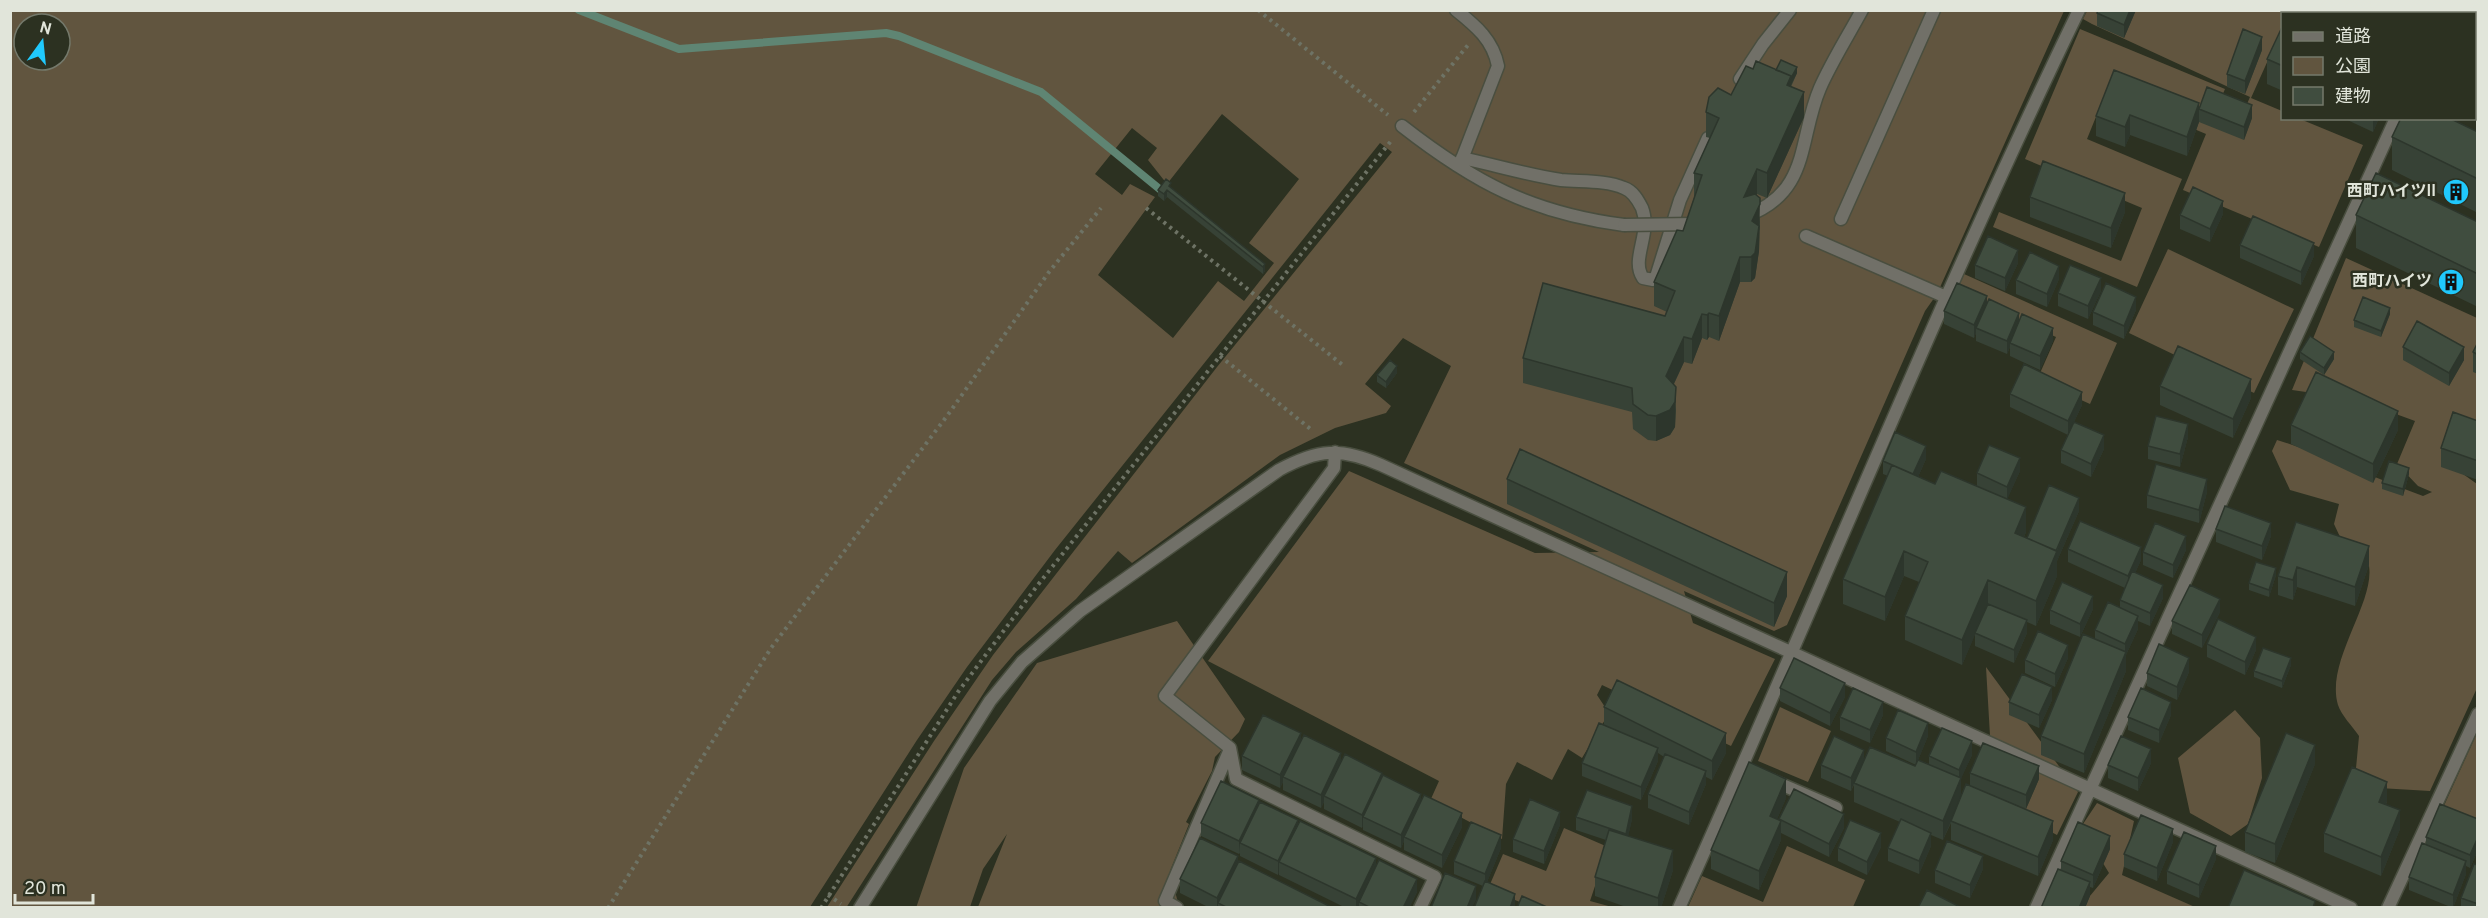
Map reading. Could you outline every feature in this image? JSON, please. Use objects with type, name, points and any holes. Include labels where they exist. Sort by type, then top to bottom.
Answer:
[{"type":"street","points":[[1456,10],[1480,29],[1488,40],[1498,66],[1460,163]]},
{"type":"street","points":[[1734,89],[1763,44],[1790,10]]},
{"type":"street","points":[[1746,216],[1763,210],[1786,188],[1801,159],[1820,88],[1862,10]]},
{"type":"street","points":[[1841,219],[1934,10]]},
{"type":"street","points":[[1679,908],[1753,771],[1791,653],[2017,138],[2079,10]]},
{"type":"street","points":[[2036,908],[2395,120]]},
{"type":"street","points":[[1402,126],[1460,163],[1483,183],[1533,205],[1565,214],[1624,225],[1693,224]]},
{"type":"street","points":[[1460,163],[1626,188],[1635,195],[1645,219],[1645,233],[1637,264],[1639,272],[1643,278],[1653,280],[1656,277],[1683,192],[1708,138]]},
{"type":"street","points":[[1806,236],[1946,297]]},
{"type":"street","points":[[860,908],[990,701],[1022,662],[1080,611],[1279,470],[1317,453],[1335,452],[1360,456],[1381,465],[2351,908]]},
{"type":"street","points":[[1335,452],[1334,468],[1165,696],[1230,748],[1236,779],[1435,877],[1420,908]]},
{"type":"street","points":[[2388,908],[2478,714]]},
{"type":"street","points":[[1177,908],[1165,901],[1230,748]]},
{"type":"street","points":[[1753,771],[1836,808]]},
{"type":"path","points":[[1258,10],[1402,126]]},
{"type":"path","points":[[821,908],[958,692],[1037,586],[1480,29]]},
{"type":"path","points":[[608,908],[771,648],[947,416],[1049,272],[1101,208]]},
{"type":"path","points":[[1146,208],[1344,366]]},
{"type":"path","points":[[1220,356],[1313,430]]},
{"type":"path","points":[[828,895],[847,908]]},
{"type":"green space","points":[[10,11],[2064,11],[1937,294],[1925,311],[1787,625],[1774,631],[1684,591],[1693,623],[1775,659],[1731,746],[1602,685],[1597,695],[1609,713],[1582,758],[1568,749],[1552,780],[1517,762],[1506,784],[1502,839],[1430,801],[1439,781],[1208,661],[1349,471],[1535,553],[1599,552],[1404,463],[1451,366],[1403,338],[1365,384],[1391,406],[1386,413],[1335,428],[1280,455],[1132,563],[1118,551],[1076,599],[1016,652],[992,680],[846,908],[827,907],[934,741],[993,655],[1217,367],[1392,152],[1380,143],[1055,550],[967,667],[917,740],[810,907],[11,907]],"holes":[[[1222,114],[1299,179],[1249,243],[1274,263],[1244,301],[1218,281],[1173,338],[1098,275],[1155,197],[1130,184],[1122,195],[1095,174],[1132,128],[1157,148],[1148,160],[1167,184]]]},
{"type":"green space","points":[[2087,11],[2291,11],[2281,12],[2281,31],[2251,98],[2281,111],[2281,120],[2302,120],[2363,145],[2319,247],[2183,190],[2206,134],[2106,92],[2087,139],[2182,179],[2137,287],[1993,227],[1999,212],[2121,261],[2142,208],[2025,159],[2080,29],[2225,89],[2210,124],[2234,134],[2250,97],[2083,19]]},
{"type":"green space","points":[[2168,249],[2294,309],[2254,393],[2129,333]]},
{"type":"green space","points":[[2346,258],[2477,318],[2477,441],[2449,464],[2477,484],[2477,688],[2430,791],[2379,788],[2355,779],[2359,736],[2338,705],[2336,688],[2338,670],[2365,597],[2369,581],[2369,566],[2348,554],[2334,524],[2339,504],[2290,490],[2272,451],[2277,440],[2423,496],[2432,492],[2418,486],[2397,464],[2415,421],[2355,399],[2292,390]]},
{"type":"green space","points":[[1964,274],[2117,343],[2090,404],[2037,380],[2056,337],[1956,292]]},
{"type":"green space","points":[[1177,621],[1245,719],[1239,732],[1215,757],[1212,771],[1186,822],[1189,824],[1170,871],[1179,907],[978,907],[1007,834],[983,869],[970,907],[916,908],[964,768],[1037,663]]},
{"type":"green space","points":[[1986,667],[2078,792],[2057,835],[2032,822],[1992,770]]},
{"type":"green space","points":[[1780,707],[1831,731],[1808,782],[1758,761]]},
{"type":"green space","points":[[2235,710],[2260,738],[2262,778],[2248,824],[2231,836],[2190,813],[2178,758]]},
{"type":"green space","points":[[2477,733],[2477,822],[2442,810]]},
{"type":"green space","points":[[2097,803],[2134,821],[2122,875],[2195,907],[2080,908],[2109,873],[2081,827]]},
{"type":"green space","points":[[1564,828],[1608,847],[1590,901],[1612,907],[1532,907],[1488,889],[1503,854],[1546,871]]},
{"type":"green space","points":[[1787,846],[1865,880],[1853,907],[1688,907],[1702,876],[1763,902]]},
{"type":"building","points":[[2098,10],[2130,10],[2124,25],[2097,13]]},
{"type":"building","points":[[2289,10],[2386,10],[2390,12],[2288,12]]},
{"type":"building","points":[[2455,10],[2478,10],[2478,26],[2476,25],[2476,12],[2454,12]]},
{"type":"building","points":[[2243,29],[2262,37],[2245,81],[2227,74]]},
{"type":"building","points":[[2281,29],[2281,65],[2267,59]]},
{"type":"building","points":[[1781,60],[1797,67],[1791,78],[1776,70]]},
{"type":"building","points":[[1756,61],[1791,76],[1787,85],[1804,92],[1767,173],[1757,169],[1744,197],[1755,194],[1760,198],[1760,204],[1752,221],[1759,226],[1755,253],[1751,257],[1740,257],[1719,316],[1709,313],[1702,314],[1692,339],[1684,337],[1666,376],[1676,387],[1675,402],[1670,410],[1656,416],[1648,415],[1633,404],[1632,388],[1523,358],[1543,283],[1665,316],[1675,291],[1654,282],[1677,230],[1683,231],[1702,175],[1694,173],[1719,118],[1706,112],[1709,97],[1718,88],[1731,95],[1746,66],[1753,69]]},
{"type":"building","points":[[2114,70],[2199,103],[2187,137],[2130,115],[2125,127],[2096,116]]},
{"type":"building","points":[[2207,87],[2252,105],[2244,127],[2199,109]]},
{"type":"building","points":[[2400,120],[2453,120],[2478,132],[2478,179],[2392,137]]},
{"type":"building","points":[[2043,161],[2125,193],[2111,228],[2030,197]]},
{"type":"building","points":[[2376,173],[2478,222],[2478,274],[2356,215]]},
{"type":"building","points":[[1166,179],[1171,183],[1169,186],[1265,264],[1263,267],[1167,190],[1164,194],[1158,190]]},
{"type":"building","points":[[2193,187],[2223,201],[2210,229],[2180,215]]},
{"type":"building","points":[[2253,216],[2314,243],[2301,272],[2240,245]]},
{"type":"building","points":[[1988,236],[2018,250],[2005,278],[1975,265]]},
{"type":"building","points":[[2030,252],[2059,266],[2047,294],[2016,280]]},
{"type":"building","points":[[2070,265],[2101,278],[2088,306],[2058,293]]},
{"type":"building","points":[[1957,283],[1987,296],[1974,325],[1944,311]]},
{"type":"building","points":[[2106,283],[2136,297],[2124,326],[2093,312]]},
{"type":"building","points":[[2363,297],[2390,308],[2381,331],[2354,320]]},
{"type":"building","points":[[1989,299],[2019,313],[2007,341],[1976,328]]},
{"type":"building","points":[[2022,314],[2053,328],[2040,356],[2010,343]]},
{"type":"building","points":[[2417,321],[2464,347],[2449,373],[2403,347]]},
{"type":"building","points":[[2310,336],[2334,352],[2324,368],[2300,352]]},
{"type":"building","points":[[2478,342],[2478,355],[2473,352]]},
{"type":"building","points":[[2178,346],[2251,379],[2233,419],[2160,386]]},
{"type":"building","points":[[1390,360],[1397,366],[1386,382],[1377,375]]},
{"type":"building","points":[[2024,364],[2082,392],[2068,421],[2010,394]]},
{"type":"building","points":[[2316,372],[2398,411],[2373,464],[2291,425]]},
{"type":"building","points":[[2453,412],[2478,421],[2478,461],[2441,448]]},
{"type":"building","points":[[2156,416],[2188,424],[2180,454],[2148,446]]},
{"type":"building","points":[[2074,422],[2104,435],[2091,464],[2061,450]]},
{"type":"building","points":[[1895,432],[1926,446],[1913,474],[1883,461]]},
{"type":"building","points":[[1989,445],[2020,458],[2007,487],[1977,473]]},
{"type":"building","points":[[1520,449],[1787,572],[1774,603],[1507,479]]},
{"type":"building","points":[[2389,461],[2409,468],[2403,489],[2382,483]]},
{"type":"building","points":[[2156,464],[2207,479],[2199,510],[2147,495]]},
{"type":"building","points":[[1892,465],[1935,484],[1941,471],[2026,507],[2015,533],[2057,551],[2036,601],[1988,580],[1962,640],[1905,616],[1928,562],[1904,551],[1885,597],[1843,579]]},
{"type":"building","points":[[2049,485],[2079,498],[2056,551],[2027,538]]},
{"type":"building","points":[[2225,506],[2271,523],[2262,546],[2216,529]]},
{"type":"building","points":[[2080,521],[2141,547],[2128,576],[2068,549]]},
{"type":"building","points":[[2296,522],[2369,546],[2355,587],[2297,567],[2293,580],[2278,576]]},
{"type":"building","points":[[2155,523],[2186,536],[2173,565],[2143,552]]},
{"type":"building","points":[[2256,562],[2276,568],[2269,590],[2249,583]]},
{"type":"building","points":[[2132,571],[2163,585],[2150,613],[2120,600]]},
{"type":"building","points":[[2062,582],[2093,596],[2080,624],[2050,610]]},
{"type":"building","points":[[2190,585],[2220,599],[2202,635],[2172,621]]},
{"type":"building","points":[[2108,602],[2138,616],[2125,644],[2095,630]]},
{"type":"building","points":[[1988,604],[2027,620],[2014,650],[1975,633]]},
{"type":"building","points":[[2218,619],[2256,637],[2245,662],[2207,644]]},
{"type":"building","points":[[2038,631],[2068,645],[2055,674],[2025,660]]},
{"type":"building","points":[[2083,634],[2126,652],[2084,754],[2041,736]]},
{"type":"building","points":[[2159,644],[2189,658],[2177,687],[2147,673]]},
{"type":"building","points":[[2263,648],[2291,658],[2282,681],[2254,671]]},
{"type":"building","points":[[1794,658],[1845,683],[1830,713],[1780,688]]},
{"type":"building","points":[[2022,674],[2052,687],[2039,715],[2009,702]]},
{"type":"building","points":[[1617,680],[1726,733],[1712,761],[1604,707]]},
{"type":"building","points":[[1853,688],[1883,702],[1870,730],[1840,717]]},
{"type":"building","points":[[2141,688],[2171,702],[2159,730],[2128,717]]},
{"type":"building","points":[[1898,710],[1928,723],[1916,752],[1886,738]]},
{"type":"building","points":[[1263,715],[1301,733],[1280,775],[1242,756]]},
{"type":"building","points":[[1599,723],[1658,748],[1641,787],[1582,763]]},
{"type":"building","points":[[1942,728],[1972,741],[1959,770],[1929,756]]},
{"type":"building","points":[[2286,733],[2315,745],[2275,844],[2245,832]]},
{"type":"building","points":[[1304,735],[1341,753],[1321,795],[1283,777]]},
{"type":"building","points":[[1834,736],[1864,750],[1851,778],[1821,765]]},
{"type":"building","points":[[2121,736],[2151,749],[2138,778],[2108,765]]},
{"type":"building","points":[[1983,743],[2039,766],[2026,795],[1970,773]]},
{"type":"building","points":[[1870,747],[1915,766],[1918,760],[1961,778],[1943,821],[1854,783]]},
{"type":"building","points":[[1345,754],[1382,773],[1362,815],[1324,796]]},
{"type":"building","points":[[1665,754],[1706,771],[1689,812],[1648,794]]},
{"type":"building","points":[[1749,762],[1786,779],[1770,816],[1781,821],[1759,871],[1711,850]]},
{"type":"building","points":[[2352,767],[2387,782],[2379,802],[2400,810],[2381,857],[2324,833]]},
{"type":"building","points":[[1383,775],[1421,794],[1401,835],[1363,817]]},
{"type":"building","points":[[1221,781],[1259,800],[1239,841],[1201,823]]},
{"type":"building","points":[[1966,784],[2053,821],[2038,857],[1951,821]]},
{"type":"building","points":[[1794,789],[1844,814],[1829,844],[1779,819]]},
{"type":"building","points":[[1587,790],[1632,806],[1626,834],[1576,817]]},
{"type":"building","points":[[1424,795],[1462,813],[1442,855],[1404,837]]},
{"type":"building","points":[[1530,799],[1560,812],[1544,851],[1513,839]]},
{"type":"building","points":[[1260,802],[1298,820],[1278,861],[1240,843]]},
{"type":"building","points":[[2440,804],[2478,819],[2478,837],[2470,855],[2426,837]]},
{"type":"building","points":[[2141,815],[2173,829],[2157,868],[2124,854]]},
{"type":"building","points":[[1901,819],[1931,833],[1919,861],[1888,848]]},
{"type":"building","points":[[1850,820],[1881,833],[1867,862],[1838,848]]},
{"type":"building","points":[[1300,821],[1376,858],[1356,899],[1279,862]]},
{"type":"building","points":[[1471,822],[1501,835],[1485,874],[1454,861]]},
{"type":"building","points":[[2078,822],[2110,836],[2093,875],[2061,861]]},
{"type":"building","points":[[1609,830],[1673,850],[1658,898],[1595,877]]},
{"type":"building","points":[[2184,832],[2216,846],[2199,885],[2167,871]]},
{"type":"building","points":[[1200,838],[1238,856],[1217,898],[1180,879]]},
{"type":"building","points":[[1947,841],[1983,856],[1970,885],[1935,870]]},
{"type":"building","points":[[2422,843],[2466,861],[2453,895],[2409,877]]},
{"type":"building","points":[[1379,860],[1417,879],[1403,908],[1371,908],[1359,902]]},
{"type":"building","points":[[1239,861],[1333,908],[1228,908],[1218,903]]},
{"type":"building","points":[[2474,864],[2478,865],[2478,904],[2461,898]]},
{"type":"building","points":[[2058,869],[2090,882],[2079,908],[2041,908]]},
{"type":"building","points":[[2244,870],[2315,901],[2313,908],[2228,908]]},
{"type":"building","points":[[1445,873],[1476,886],[1467,908],[1431,908]]},
{"type":"building","points":[[1485,881],[1515,894],[1510,908],[1474,908]]},
{"type":"building","points":[[1927,890],[1962,908],[1918,908]]},
{"type":"building","points":[[1522,896],[1549,908],[1517,908]]},
{"type":"waterway","points":[[579,10],[679,49],[886,33],[899,36],[1041,92],[1162,191]]},
{"type":"place","name":"西町ハイツII","points":[[2456,192]]},
{"type":"place","name":"西町ハイツ","points":[[2451,282]]}]
